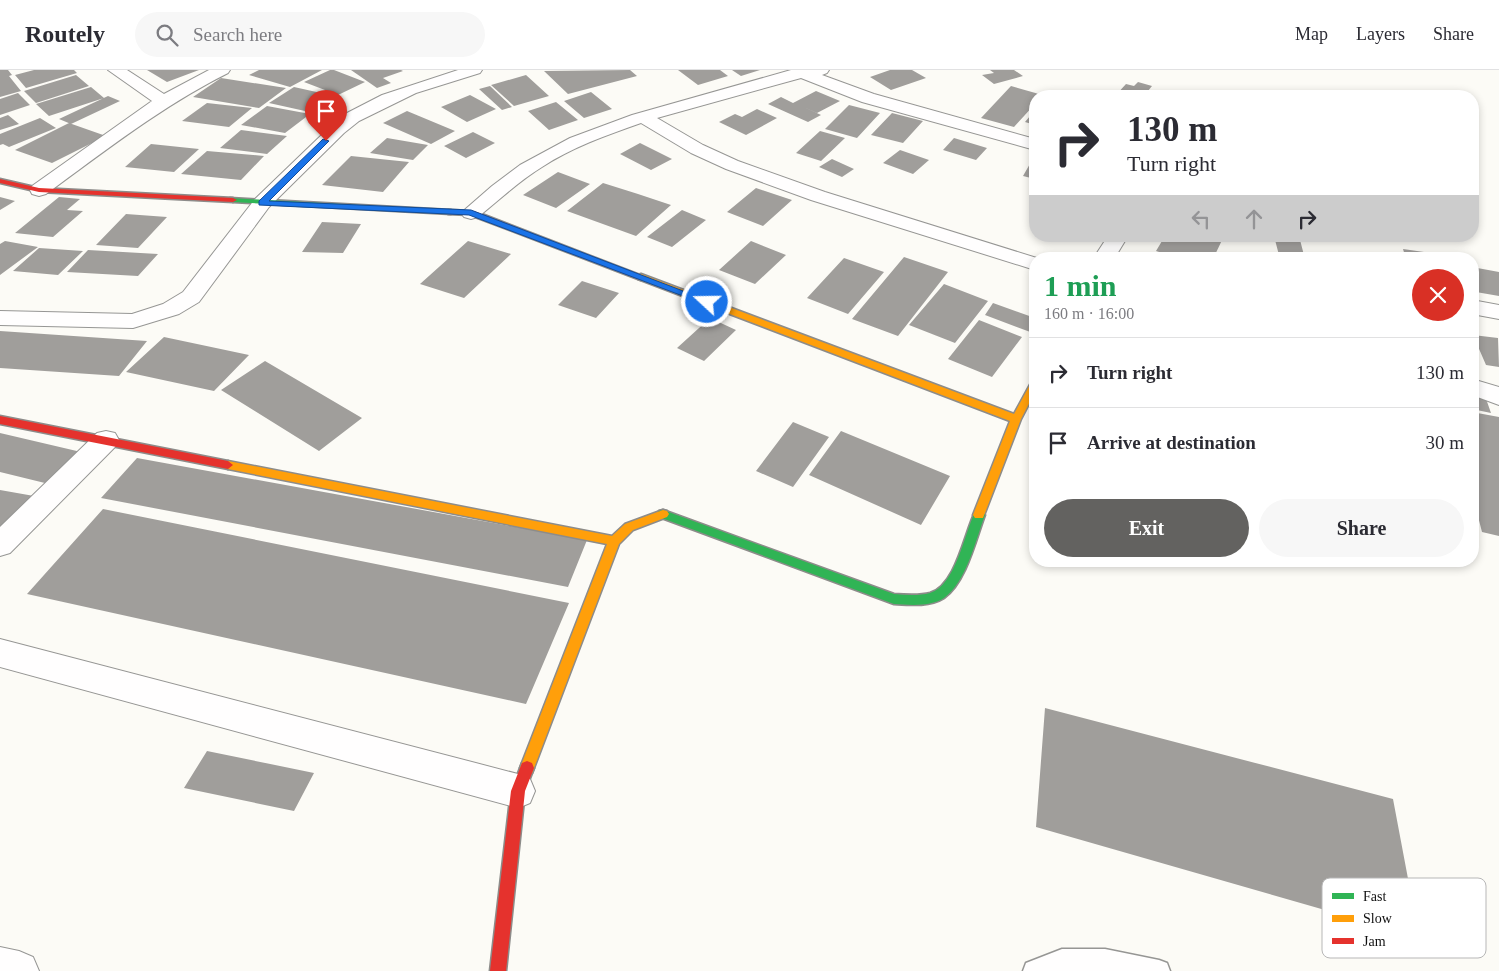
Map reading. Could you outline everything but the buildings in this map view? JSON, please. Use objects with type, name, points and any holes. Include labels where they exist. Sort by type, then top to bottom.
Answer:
[{"type":"street","points":[[116,70],[163,101]]},
{"type":"street","points":[[39,190],[163,101],[197,81],[222,70]]},
{"type":"street","points":[[0,318],[133,322],[171,308],[191,297],[262,203],[353,117],[410,90],[474,70]]},
{"type":"street","points":[[471,213],[518,174],[546,156],[595,134],[644,117],[798,72],[821,70]]},
{"type":"street","points":[[798,72],[868,98],[1029,143]]},
{"type":"street","points":[[644,117],[689,144],[732,165],[818,196],[1029,262]]},
{"type":"street","points":[[0,181],[39,190],[471,213],[1016,418]]},
{"type":"street","points":[[1479,308],[1499,312]]},
{"type":"street","points":[[1479,388],[1499,397]]},
{"type":"street","points":[[498,971],[518,791],[614,541],[629,527],[665,513],[894,599],[917,600],[939,595],[954,579],[1016,418],[1029,394]]},
{"type":"street","points":[[0,420],[614,541]]},
{"type":"street","points":[[0,545],[106,440]]},
{"type":"street","points":[[0,653],[518,791]]},
{"type":"street","points":[[0,967],[19,971]]},
{"type":"lane","points":[[1034,971],[1062,960],[1105,960],[1159,971]]},
{"type":"traffic: fast","points":[[233,200],[451,212]]},
{"type":"traffic: fast","points":[[663,514],[894,599],[911,600],[935,597],[947,588],[964,558],[979,515]]},
{"type":"traffic: slow","points":[[641,277],[1016,419]]},
{"type":"traffic: slow","points":[[979,515],[1016,419],[1029,394]]},
{"type":"traffic: slow","points":[[228,465],[614,541]]},
{"type":"traffic: slow","points":[[527,768],[614,541],[629,527],[663,514]]},
{"type":"traffic: jam","points":[[0,181],[39,190],[233,200]]},
{"type":"traffic: jam","points":[[451,212],[471,213],[641,277]]},
{"type":"traffic: jam","points":[[0,420],[228,465]]},
{"type":"traffic: jam","points":[[498,971],[518,791],[527,768]]},
{"type":"route","points":[[326,141],[262,203],[471,213],[707,302]]}]
